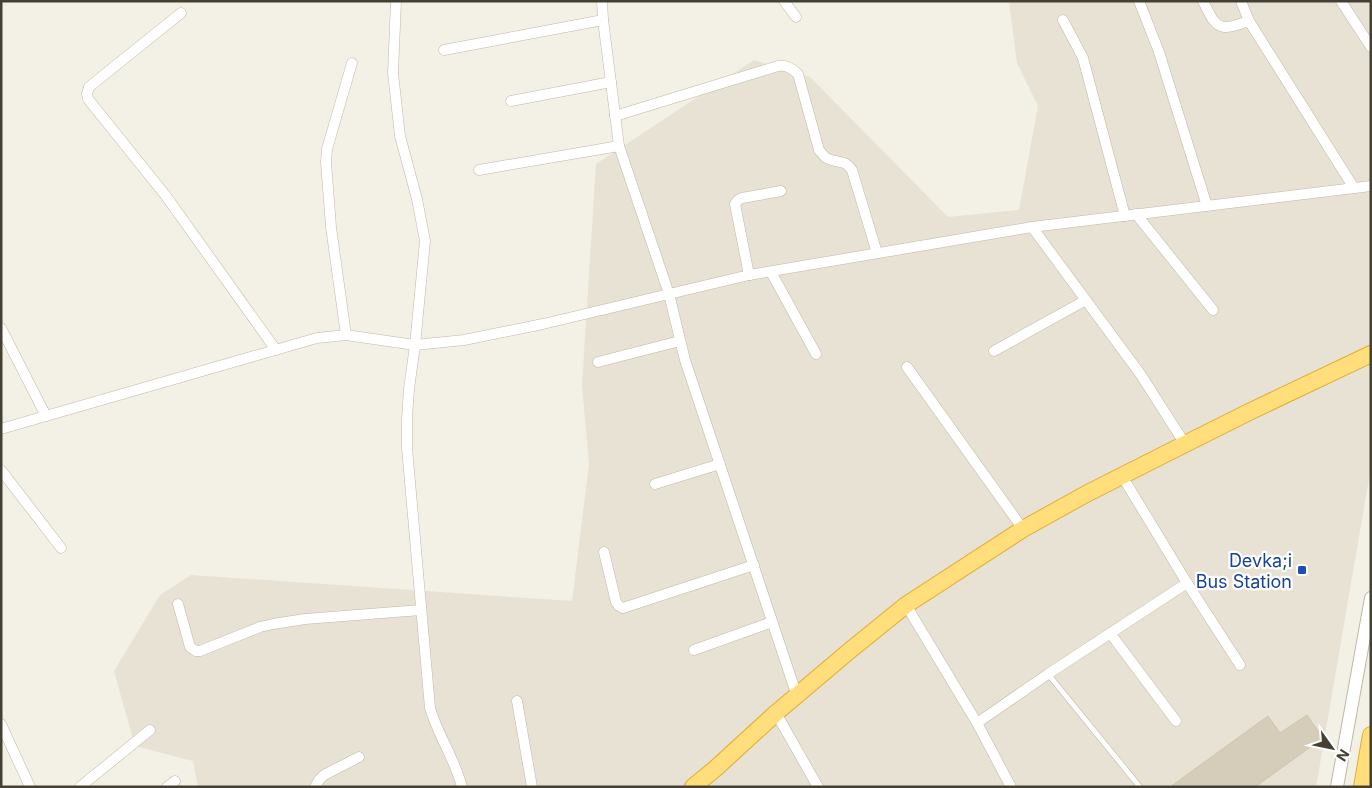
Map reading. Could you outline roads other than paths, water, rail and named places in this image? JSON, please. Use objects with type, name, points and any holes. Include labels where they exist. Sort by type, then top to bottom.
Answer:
[{"type":"highway","points":[[693,787],[776,712],[906,605],[1023,529],[1122,476],[1251,411],[1371,354]]},
{"type":"highway","points":[[1362,787],[1371,735]]},
{"type":"street","points":[[396,1],[393,74],[400,136],[417,199],[425,241],[416,345],[407,418],[413,611],[430,708],[435,725],[453,760],[462,787]]},
{"type":"street","points":[[602,1],[619,146],[668,294],[685,360],[797,696]]},
{"type":"street","points":[[784,1],[796,17]]},
{"type":"street","points":[[1139,1],[1159,52],[1208,206]]},
{"type":"street","points":[[1204,1],[1213,19],[1218,24],[1225,27],[1249,21]]},
{"type":"street","points":[[1241,1],[1249,21],[1354,188]]},
{"type":"street","points":[[1341,1],[1371,47]]},
{"type":"street","points":[[181,12],[89,87],[86,94],[88,99],[166,196],[276,350]]},
{"type":"street","points":[[444,50],[603,20]]},
{"type":"street","points":[[1063,20],[1083,58],[1125,216]]},
{"type":"street","points":[[346,336],[331,227],[326,162],[327,149],[352,63]]},
{"type":"street","points":[[615,116],[778,66],[785,65],[791,68],[798,74],[819,150],[826,157],[844,162],[852,170],[878,253]]},
{"type":"street","points":[[511,101],[611,82]]},
{"type":"street","points":[[480,170],[619,146]]},
{"type":"street","points":[[1,429],[318,338],[346,336],[416,345],[464,340],[542,324],[749,275],[878,253],[1032,227],[1371,186]]},
{"type":"street","points":[[749,275],[735,204],[742,198],[781,191]]},
{"type":"street","points":[[1136,214],[1213,310]]},
{"type":"street","points":[[1032,227],[1140,375],[1186,444]]},
{"type":"street","points":[[770,272],[816,354]]},
{"type":"street","points":[[994,350],[1086,300]]},
{"type":"street","points":[[1,328],[46,416]]},
{"type":"street","points":[[598,362],[680,341]]},
{"type":"street","points":[[907,367],[1023,529]]},
{"type":"street","points":[[655,484],[720,464]]},
{"type":"street","points":[[1,470],[61,548]]},
{"type":"street","points":[[1122,476],[1187,583],[1240,664]]},
{"type":"street","points":[[604,552],[616,602],[618,606],[623,608],[754,565]]},
{"type":"street","points":[[977,723],[1187,583]]},
{"type":"street","points":[[1337,787],[1371,598]]},
{"type":"street","points":[[178,604],[190,647],[196,651],[273,624],[305,619],[413,611]]},
{"type":"street","points":[[906,605],[977,723],[1011,787]]},
{"type":"street","points":[[694,650],[772,622]]},
{"type":"street","points":[[1110,633],[1176,721]]},
{"type":"street","points":[[517,701],[532,787]]},
{"type":"street","points":[[776,712],[818,787]]},
{"type":"street","points":[[1,724],[30,787]]},
{"type":"street","points":[[80,787],[150,730]]},
{"type":"street","points":[[315,787],[324,776],[359,757]]},
{"type":"lane","points":[[1048,674],[1140,787]]},
{"type":"place","name":"Devka;i Bus Station","points":[[1302,570]]}]
